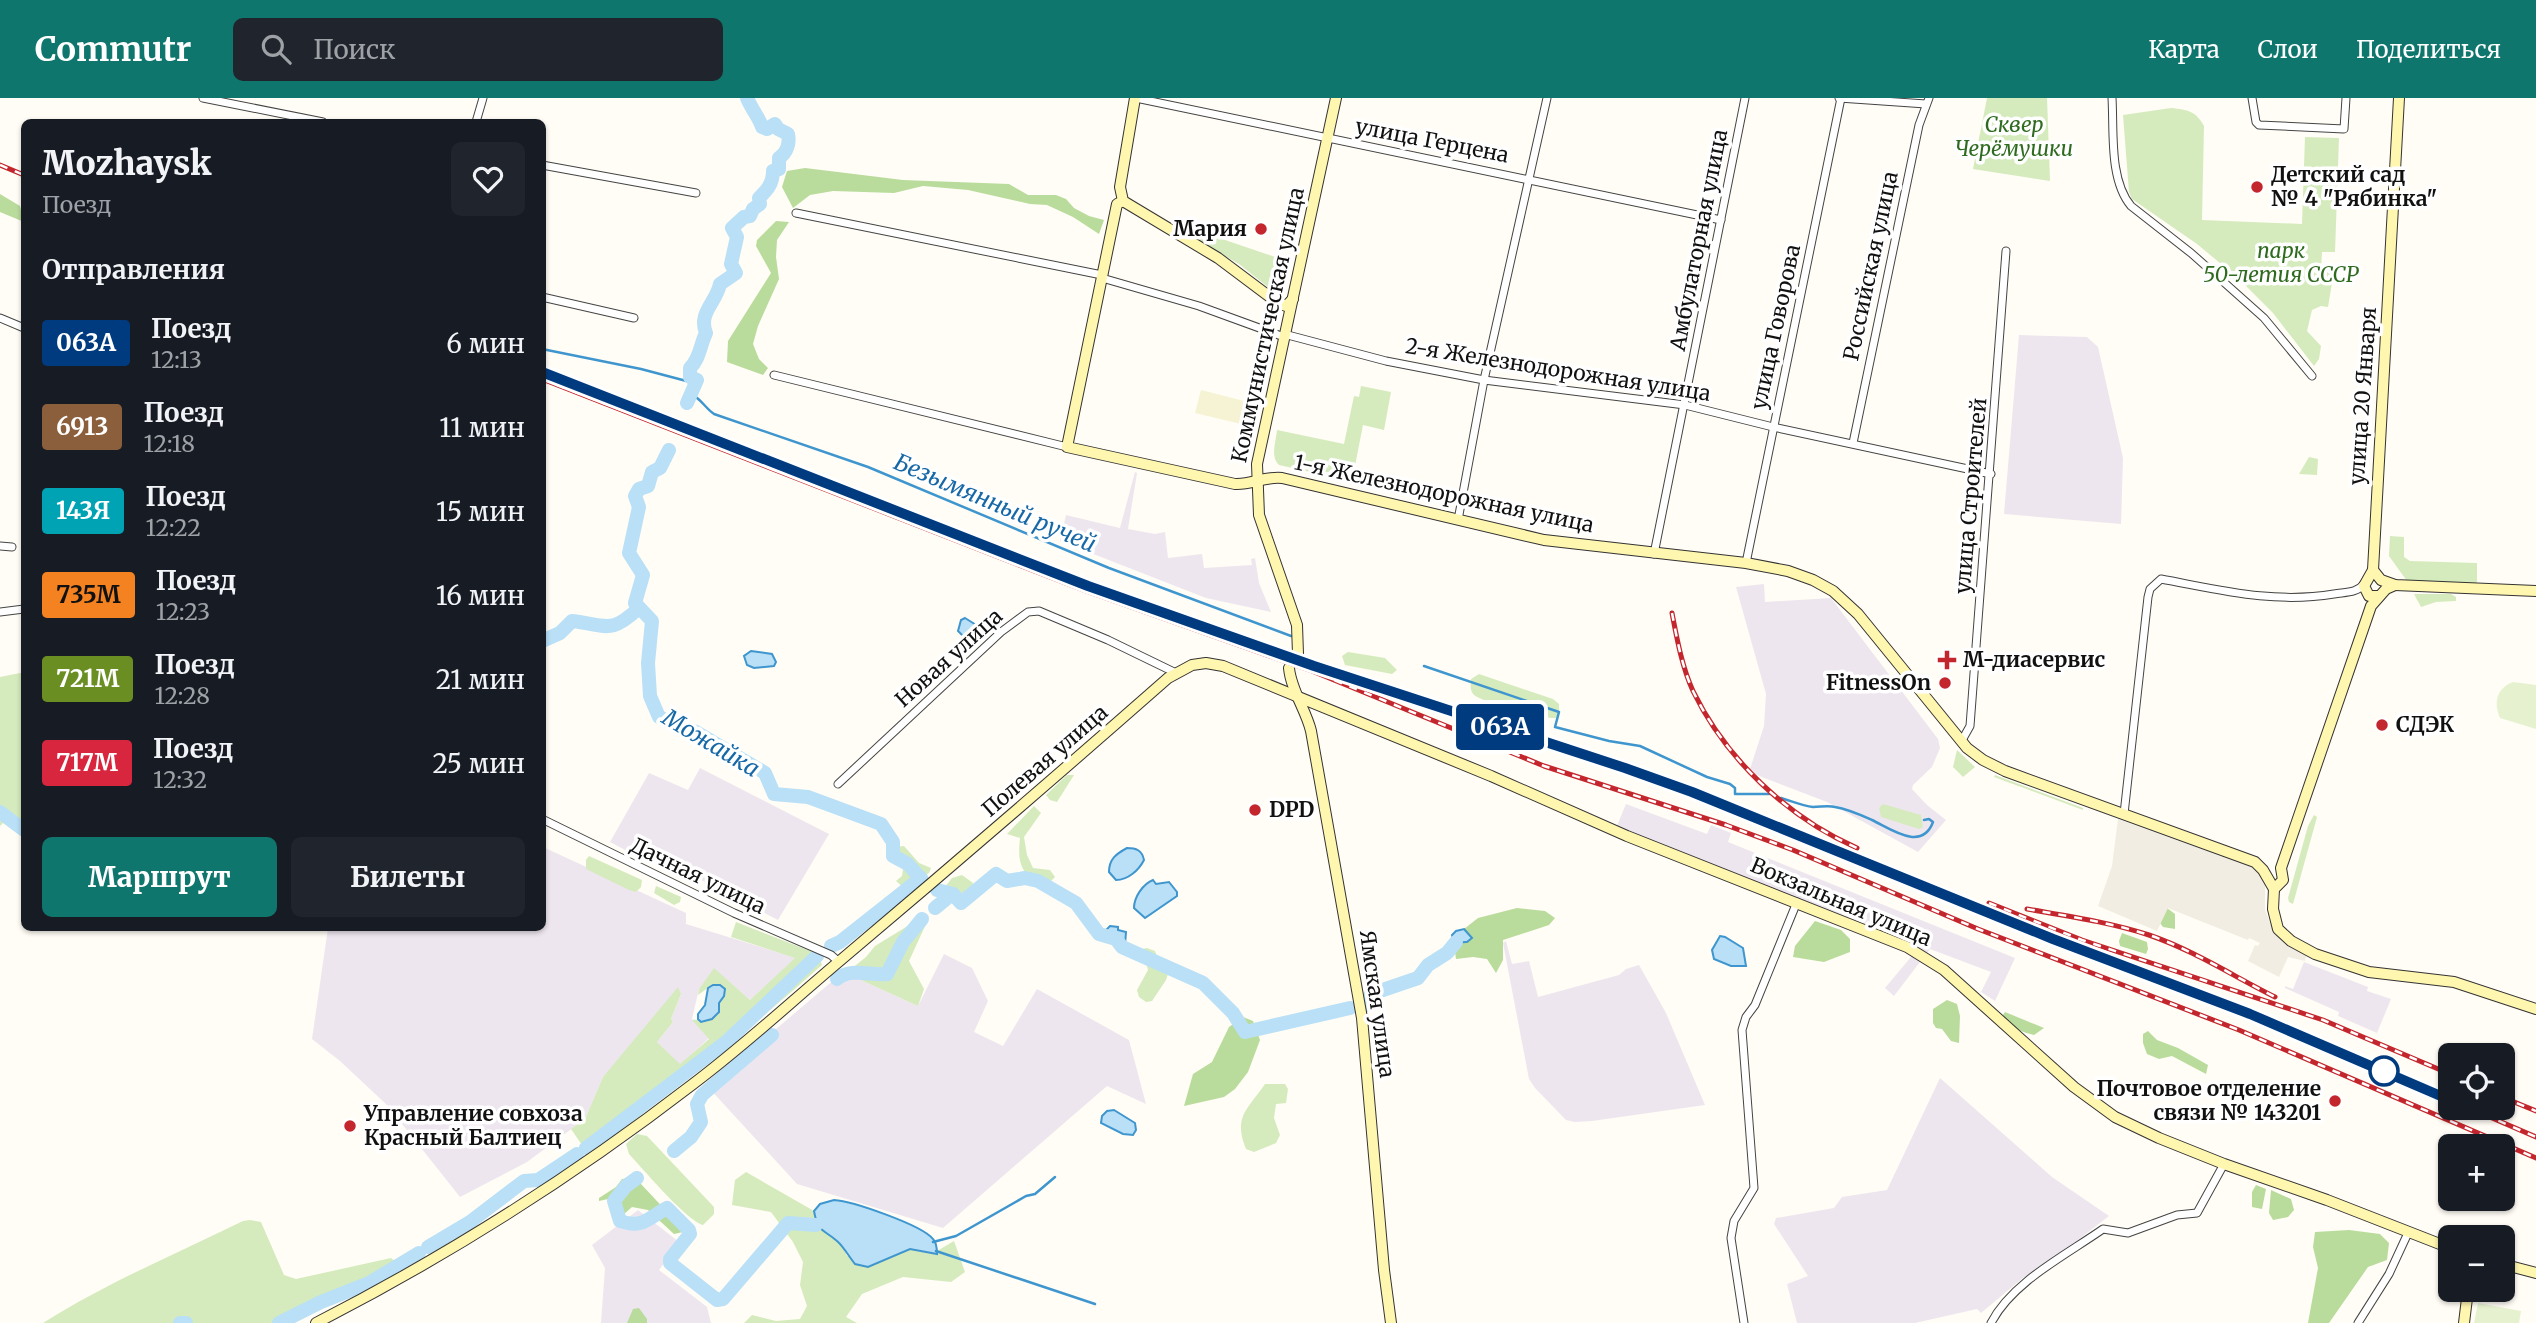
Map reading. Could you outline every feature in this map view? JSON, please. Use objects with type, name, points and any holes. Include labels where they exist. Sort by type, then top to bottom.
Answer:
[{"type":"main road","points":[[1067,446],[1120,203],[1120,187],[1136,98]]},
{"type":"main road","name":"Коммунистическая улица","points":[[1296,653],[1299,639],[1296,622],[1265,537],[1257,504],[1256,464],[1336,98]]},
{"type":"main road","name":"улица 20 Января","points":[[2370,580],[2399,98]]},
{"type":"main road","points":[[1120,203],[1218,258],[1285,307],[1293,299]]},
{"type":"main road","points":[[1268,296],[1279,313],[1284,334]]},
{"type":"main road","name":"1-я Железнодорожная улица","points":[[1067,446],[1230,483],[1245,484],[1268,477],[1280,478],[1556,543],[1746,563],[1793,572],[1833,590],[1855,611],[1961,742],[1977,756],[1994,766],[2255,862],[2274,877]]},
{"type":"main road","points":[[2370,580],[2395,585],[2536,591]]},
{"type":"main road","points":[[2370,580],[2384,587],[2375,598],[2274,877],[2273,914],[2278,929],[2291,941],[2315,954],[2369,972],[2454,982],[2536,1009]]},
{"type":"main road","points":[[2370,580],[2364,590],[2375,598]]},
{"type":"main road","points":[[2375,598],[2395,585]]},
{"type":"main road","name":"Полевая улица","points":[[316,1323],[451,1250],[579,1167],[710,1072],[1176,673],[1192,665],[1214,664],[1298,695]]},
{"type":"main road","points":[[1264,682],[1280,679],[1294,671],[1305,690],[1321,706]]},
{"type":"main road","name":"Ямская улица","points":[[1294,671],[1298,695],[1311,732],[1363,1028],[1391,1323]]},
{"type":"main road","name":"Вокзальная улица","points":[[1298,695],[1349,720],[1496,778],[1627,836],[1907,947],[1950,975],[2064,1078],[2102,1108],[2140,1129],[2224,1164],[2328,1200],[2438,1244]]},
{"type":"main road","points":[[1311,732],[1314,719],[1319,715],[1326,714],[1349,720]]},
{"type":"main road","points":[[2515,1267],[2536,1273]]},
{"type":"main road","points":[[2464,1323],[2467,1302]]},
{"type":"street","points":[[203,98],[309,119]]},
{"type":"street","points":[[477,119],[483,98]]},
{"type":"street","name":"улица Герцена","points":[[1136,98],[1721,220]]},
{"type":"street","points":[[1458,520],[1484,380],[1547,98]]},
{"type":"street","name":"Амбулаторная улица","points":[[1654,554],[1745,98]]},
{"type":"street","points":[[1840,98],[1928,101]]},
{"type":"street","name":"улица Говорова","points":[[1746,563],[1840,98]]},
{"type":"street","points":[[2112,98],[2117,177],[2123,196],[2130,206],[2191,253],[2264,318],[2312,376]]},
{"type":"street","points":[[2252,98],[2256,122],[2259,125],[2344,129],[2346,98]]},
{"type":"street","name":"Российская улица","points":[[1853,443],[1914,147],[1928,101]]},
{"type":"street","points":[[546,165],[696,193]]},
{"type":"street","name":"2-я Железнодорожная улица","points":[[796,213],[1102,276],[1284,334],[1386,361],[1484,380],[1685,405],[1773,427],[1991,474]]},
{"type":"street","name":"улица Строителей","points":[[1961,742],[1970,726],[2006,251]]},
{"type":"street","points":[[546,298],[634,318]]},
{"type":"street","points":[[0,318],[21,327]]},
{"type":"street","name":"1-я Железнодорожная улица","points":[[774,374],[1067,446]]},
{"type":"street","points":[[0,546],[12,547]]},
{"type":"street","points":[[2124,814],[2148,597],[2154,583],[2161,579],[2247,596],[2282,599],[2310,598],[2370,580]]},
{"type":"street","points":[[0,612],[21,609]]},
{"type":"street","name":"Новая улица","points":[[838,784],[1001,632],[1028,612],[1040,611],[1176,673]]},
{"type":"street","name":"Дачная улица","points":[[546,821],[734,914],[831,955],[839,962]]},
{"type":"street","points":[[1744,1323],[1731,1238],[1734,1221],[1754,1188],[1742,1030],[1797,902]]},
{"type":"street","points":[[1991,1323],[1997,1311],[2018,1288],[2103,1229],[2128,1233],[2177,1215],[2197,1213],[2224,1164]]},
{"type":"street","points":[[2358,1323],[2389,1274],[2408,1233]]},
{"type":"shaded area","points":[[2019,335],[2087,337],[2098,347],[2123,458],[2121,524],[2004,514]]},
{"type":"shaded area","points":[[1201,390],[1256,404],[1253,419],[1243,416],[1241,424],[1195,413]]},
{"type":"shaded area","points":[[1135,472],[1137,473],[1128,529],[1155,534],[1165,532],[1168,558],[1202,554],[1204,568],[1252,565],[1251,559],[1255,558],[1259,583],[1271,612],[1206,598],[1060,541],[1066,515],[1120,528]]},
{"type":"shaded area","points":[[1764,584],[1765,602],[1831,598],[1938,739],[1940,748],[1932,767],[1912,789],[1946,820],[1918,852],[1827,802],[1749,772],[1764,726],[1766,694],[1736,587]]},
{"type":"shaded area","points":[[700,768],[829,834],[778,920],[653,855],[648,862],[610,842],[649,773],[688,790]]},
{"type":"shaded area","points":[[1626,804],[1707,834],[1711,825],[1731,833],[1728,842],[2015,958],[1995,1001],[1981,992],[1991,972],[1930,949],[1894,996],[1885,988],[1921,945],[1616,828]]},
{"type":"shaded area","points":[[2118,819],[2254,868],[2265,882],[2265,910],[2272,928],[2280,938],[2307,953],[2305,961],[2288,957],[2279,977],[2248,961],[2255,945],[2260,943],[2249,938],[2248,940],[2168,908],[2157,931],[2098,906],[2112,866]]},
{"type":"shaded area","points":[[546,848],[686,913],[686,924],[796,958],[750,1000],[714,969],[699,989],[692,1019],[709,1038],[680,1065],[657,1042],[673,1022],[671,1019],[681,994],[603,1077],[585,1119],[527,1162],[460,1197],[387,1105],[312,1039],[328,931],[546,931]]},
{"type":"shaded area","points":[[1506,941],[1512,964],[1529,961],[1538,997],[1619,975],[1626,969],[1639,965],[1666,1013],[1705,1105],[1592,1121],[1566,1120],[1529,1079],[1503,943]]},
{"type":"shaded area","points":[[944,954],[972,968],[988,1001],[974,1032],[1003,1046],[1037,989],[1129,1040],[1146,1104],[1107,1086],[943,1228],[797,1184],[708,1087],[843,972],[918,1006]]},
{"type":"shaded area","points":[[2304,962],[2391,999],[2377,1033],[2338,1016],[2339,1012],[2285,988],[2293,989]]},
{"type":"shaded area","points":[[1940,1078],[2052,1177],[2109,1216],[2027,1279],[2024,1277],[1981,1313],[1977,1309],[1915,1323],[1797,1323],[1787,1284],[1808,1276],[1774,1224],[1776,1218],[1834,1208],[1842,1197],[1887,1190]]},
{"type":"shaded area","points":[[638,1210],[679,1242],[659,1270],[707,1307],[711,1323],[601,1323],[605,1268],[592,1245]]},
{"type":"green space","name":"Сквер Черёмушки","points":[[1987,98],[2047,98],[2050,181],[1973,169]]},
{"type":"green space","name":"парк 50-летия СССР","points":[[2171,108],[2191,112],[2204,126],[2202,220],[2302,224],[2305,137],[2339,138],[2335,252],[2322,252],[2321,270],[2334,271],[2328,307],[2321,306],[2312,310],[2307,331],[2321,346],[2319,359],[2314,366],[2273,313],[2238,278],[2197,244],[2132,199],[2129,192],[2123,115]]},
{"type":"green space","points":[[805,168],[903,180],[1009,184],[1028,195],[1056,195],[1089,216],[1104,220],[1099,234],[1073,217],[1047,205],[1030,204],[968,190],[923,186],[894,193],[833,191],[810,195],[793,208],[782,187],[787,171]]},
{"type":"green space","points":[[0,194],[20,206],[21,221],[0,212]]},
{"type":"green space","points":[[776,221],[789,222],[777,240],[779,279],[753,344],[759,359],[768,368],[763,375],[727,362],[728,341],[771,273],[756,246],[757,240]]},
{"type":"green space","points":[[1187,227],[1290,262],[1283,299],[1239,264],[1184,232]]},
{"type":"green space","points":[[1361,386],[1391,392],[1384,430],[1363,425],[1352,481],[1346,480],[1346,476],[1325,472],[1324,475],[1279,465],[1274,453],[1277,430],[1344,444],[1354,396],[1359,397]]},
{"type":"green space","points":[[2309,457],[2318,459],[2317,475],[2299,474]]},
{"type":"green space","points":[[2390,536],[2404,537],[2404,557],[2410,561],[2477,563],[2477,583],[2407,581],[2389,556]]},
{"type":"green space","points":[[2414,594],[2451,594],[2456,597],[2456,601],[2436,602],[2421,607]]},
{"type":"green space","points":[[1348,652],[1385,658],[1397,670],[1392,674],[1345,665],[1342,656]]},
{"type":"green space","points":[[21,673],[21,821],[6,820],[0,826],[0,677]]},
{"type":"green space","points":[[1479,674],[1553,699],[1559,704],[1556,718],[1514,710],[1479,698],[1471,689],[1471,679]]},
{"type":"green space","points":[[2513,682],[2536,685],[2536,729],[2500,718],[2498,696],[2503,688]]},
{"type":"green space","points":[[1957,750],[1975,767],[1963,777],[1953,767]]},
{"type":"green space","points":[[1067,775],[1074,775],[1057,802],[1050,800],[1046,795]]},
{"type":"green space","points":[[1995,775],[2083,808],[2083,810],[1994,777]]},
{"type":"green space","points":[[1883,804],[1921,815],[1923,827],[1919,829],[1881,817],[1879,808]]},
{"type":"green space","points":[[1034,806],[1041,813],[1024,837],[1027,855],[1033,868],[1050,870],[1055,877],[1042,890],[1022,867],[1019,855],[1020,838],[1007,834]]},
{"type":"green space","points":[[2314,815],[2317,817],[2293,904],[2288,898],[2308,826]]},
{"type":"green space","points":[[904,846],[919,863],[931,868],[929,873],[904,888],[896,881],[902,876],[903,869],[896,847]]},
{"type":"green space","points":[[589,856],[642,880],[641,887],[636,892],[629,890],[586,869]]},
{"type":"green space","points":[[962,875],[973,883],[972,889],[962,896],[947,892],[944,888],[952,878]]},
{"type":"green space","points":[[656,886],[681,897],[680,902],[674,905],[654,893]]},
{"type":"green space","points":[[1517,908],[1545,911],[1555,918],[1549,925],[1503,940],[1503,960],[1496,973],[1487,959],[1456,959],[1455,952],[1459,943],[1467,942],[1468,933],[1464,929],[1478,918]]},
{"type":"green space","points":[[2167,908],[2175,914],[2175,929],[2163,927],[2160,923]]},
{"type":"green space","points":[[919,919],[926,924],[909,961],[924,989],[918,1006],[854,977],[851,969],[875,946]]},
{"type":"green space","points":[[1815,921],[1841,930],[1850,939],[1850,952],[1824,962],[1793,957],[1795,946]]},
{"type":"green space","points":[[736,922],[818,954],[822,965],[684,1079],[597,1143],[588,1149],[584,1148],[571,1129],[585,1119],[603,1077],[678,987],[681,994],[671,1019],[673,1022],[657,1042],[680,1064],[709,1039],[692,1020],[710,1020],[719,1012],[719,1003],[724,996],[720,985],[712,985],[698,995],[699,989],[714,968],[750,1000],[795,958],[731,937]]},
{"type":"green space","points":[[2122,933],[2147,942],[2146,954],[2120,946]]},
{"type":"green space","points":[[1142,949],[1155,951],[1158,959],[1169,971],[1152,1001],[1146,1002],[1139,997],[1137,990],[1148,970]]},
{"type":"green space","points":[[1947,1000],[1957,1004],[1960,1016],[1959,1043],[1951,1041],[1942,1029],[1936,1028],[1933,1023],[1933,1009]]},
{"type":"green space","points":[[2005,1012],[2044,1028],[2034,1035],[2025,1032],[2009,1023],[2003,1015]]},
{"type":"green space","points":[[1243,1017],[1253,1021],[1260,1040],[1248,1072],[1235,1089],[1224,1097],[1184,1106],[1193,1074],[1212,1062],[1229,1027]]},
{"type":"green space","points":[[2148,1031],[2157,1040],[2208,1065],[2206,1074],[2172,1056],[2159,1059],[2147,1054],[2143,1034]]},
{"type":"green space","points":[[1265,1084],[1285,1084],[1288,1089],[1286,1103],[1276,1104],[1274,1118],[1280,1135],[1276,1143],[1254,1152],[1246,1149],[1242,1138],[1242,1121]]},
{"type":"green space","points":[[637,1134],[647,1136],[714,1207],[714,1214],[703,1225],[686,1214],[629,1154],[626,1144]]},
{"type":"green space","points":[[746,1172],[814,1211],[819,1227],[838,1241],[847,1256],[894,1255],[911,1249],[936,1254],[954,1241],[965,1272],[951,1282],[903,1277],[862,1294],[846,1317],[857,1323],[744,1323],[752,1315],[776,1321],[800,1319],[807,1306],[800,1285],[803,1262],[793,1242],[771,1212],[732,1205],[735,1180]]},
{"type":"green space","points":[[632,1178],[641,1184],[683,1232],[674,1234],[648,1210],[632,1207],[623,1215],[613,1210],[608,1199],[599,1201],[599,1198],[616,1187],[622,1179]]},
{"type":"green space","points":[[2256,1185],[2266,1189],[2262,1209],[2252,1207],[2252,1192]]},
{"type":"green space","points":[[2271,1190],[2291,1199],[2294,1210],[2288,1217],[2273,1220],[2269,1213]]},
{"type":"green space","points":[[250,1220],[261,1222],[284,1275],[296,1279],[391,1258],[397,1263],[271,1323],[43,1323],[116,1282]]},
{"type":"green space","points":[[2349,1230],[2380,1234],[2389,1243],[2387,1260],[2368,1267],[2329,1323],[2308,1323],[2318,1268],[2313,1247],[2315,1232]]},
{"type":"green space","points":[[2478,1303],[2521,1311],[2519,1323],[2474,1323]]},
{"type":"green space","points":[[639,1308],[647,1323],[627,1323],[633,1309]]},
{"type":"water","points":[[965,618],[981,628],[981,634],[975,640],[967,640],[958,631],[961,620]]},
{"type":"water","points":[[751,651],[772,654],[776,662],[774,666],[754,668],[747,665],[744,656]]},
{"type":"water","points":[[1127,848],[1138,850],[1144,860],[1133,874],[1116,880],[1109,872],[1110,864],[1116,855]]},
{"type":"water","points":[[1153,880],[1156,884],[1169,882],[1177,896],[1145,918],[1134,908],[1134,904],[1137,895]]},
{"type":"water","points":[[1110,926],[1126,932],[1125,945],[1122,947],[1105,939],[1104,932]]},
{"type":"water","points":[[1464,929],[1472,938],[1459,943],[1452,935]]},
{"type":"water","points":[[1720,936],[1743,948],[1746,966],[1731,966],[1714,959],[1712,950]]},
{"type":"water","points":[[720,985],[725,989],[719,1003],[719,1012],[712,1019],[701,1022],[698,1014],[705,1005],[708,988]]},
{"type":"water","points":[[1114,1110],[1135,1123],[1136,1130],[1133,1135],[1123,1134],[1101,1123],[1102,1116],[1107,1111]]},
{"type":"water","points":[[834,1200],[870,1209],[915,1227],[934,1241],[937,1254],[910,1249],[868,1267],[855,1264],[840,1243],[817,1223],[814,1211],[820,1204]]},
{"type":"waterway","name":"Можайка","points":[[687,403],[697,380],[690,377],[690,368],[698,356],[706,333],[706,314],[720,284],[736,273],[731,264],[737,237],[732,228],[744,217],[750,216],[753,209],[760,204],[759,198],[771,183],[773,171],[779,169],[779,158],[788,144],[788,134],[778,129],[775,124],[767,129],[762,127],[747,98]]},
{"type":"waterway","points":[[546,350],[694,383]]},
{"type":"waterway","name":"Безымянный ручей","points":[[690,394],[714,414],[868,467],[1109,568],[1291,636]]},
{"type":"waterway","name":"Можайка","points":[[669,450],[660,468],[652,472],[648,486],[639,489],[635,496],[639,507],[629,553],[643,575],[635,603],[652,621],[648,663],[650,696],[659,717],[696,732],[765,773],[774,794],[808,797],[881,824],[893,842],[893,856],[908,864],[922,880]]},
{"type":"waterway","points":[[546,639],[560,633],[572,621],[601,626],[614,625],[639,608]]},
{"type":"waterway","points":[[1424,666],[1559,712],[1555,727],[1640,746],[1707,777],[1730,784],[1735,788],[1735,794],[1769,794]]},
{"type":"waterway","points":[[1781,798],[1813,807],[1845,809],[1906,836],[1922,836],[1928,831],[1933,822],[1924,820]]},
{"type":"waterway","points":[[0,812],[21,828]]},
{"type":"waterway","name":"Можайка","points":[[937,890],[953,894],[961,903],[996,874],[1007,881],[1025,878],[1038,881],[1076,903],[1099,934],[1116,939],[1122,947],[1203,983],[1233,1013],[1245,1032],[1350,1008]]},
{"type":"waterway","points":[[831,946],[840,942],[921,878]]},
{"type":"waterway","points":[[935,908],[952,894]]},
{"type":"waterway","points":[[837,979],[848,973],[887,974],[903,942],[922,919]]},
{"type":"waterway","name":"Можайка","points":[[1366,1005],[1369,1004],[1371,994],[1418,978],[1428,965],[1447,953],[1456,942]]},
{"type":"waterway","points":[[586,1148],[726,1042],[817,956]]},
{"type":"waterway","points":[[674,1151],[691,1137],[701,1122],[697,1104],[702,1095],[772,1035]]},
{"type":"waterway","points":[[428,1247],[470,1222],[524,1181],[538,1180],[577,1154]]},
{"type":"waterway","points":[[933,1242],[956,1236],[1026,1196],[1035,1194],[1055,1177]]},
{"type":"waterway","points":[[637,1178],[626,1186],[614,1201],[620,1221],[640,1223],[667,1208],[690,1234],[670,1259],[670,1263],[717,1300],[723,1299],[788,1223],[816,1225]]},
{"type":"waterway","points":[[936,1251],[1095,1304]]},
{"type":"waterway","points":[[279,1323],[321,1302],[369,1283],[419,1253]]},
{"type":"waterway","points":[[180,1323],[186,1323]]},
{"type":"tunnel","points":[[1289,668],[1294,653]]},
{"type":"railway","points":[[0,165],[21,174]]},
{"type":"railway","points":[[546,381],[1086,591],[1312,671],[1544,766],[1726,825],[1793,850],[1978,929],[2239,1030],[2536,1158]]},
{"type":"railway","points":[[1672,613],[1689,682],[1723,740],[1741,762],[1783,803],[1806,820],[1857,848]]},
{"type":"railway","points":[[1374,685],[1649,775],[2053,939],[2250,1014],[2438,1095]]},
{"type":"railway","points":[[1989,903],[2082,940],[2323,1020],[2438,1069]]},
{"type":"railway","points":[[2027,909],[2103,923],[2149,935],[2197,956],[2275,997]]},
{"type":"railway","points":[[2515,1102],[2536,1111]]},
{"type":"railway","points":[[2497,1120],[2536,1137]]},
{"type":"train","name":"063А","points":[[546,374],[1088,586],[1314,666],[1649,775],[1864,860],[2053,939],[2250,1014],[2438,1095]]},
{"type":"place","name":"Детский сад № 4 \"Рябинка\"","points":[[2257,187]]},
{"type":"place","name":"Мария","points":[[1261,229]]},
{"type":"place","name":"М-диасервис","points":[[1947,660]]},
{"type":"place","name":"FitnessOn","points":[[1945,683]]},
{"type":"place","name":"СДЭК","points":[[2382,725]]},
{"type":"place","name":"DPD","points":[[1255,810]]},
{"type":"place","name":"Почтовое отделение связи № 143201","points":[[2335,1101]]},
{"type":"place","name":"Управление совхоза Красный Балтиец","points":[[350,1126]]}]
